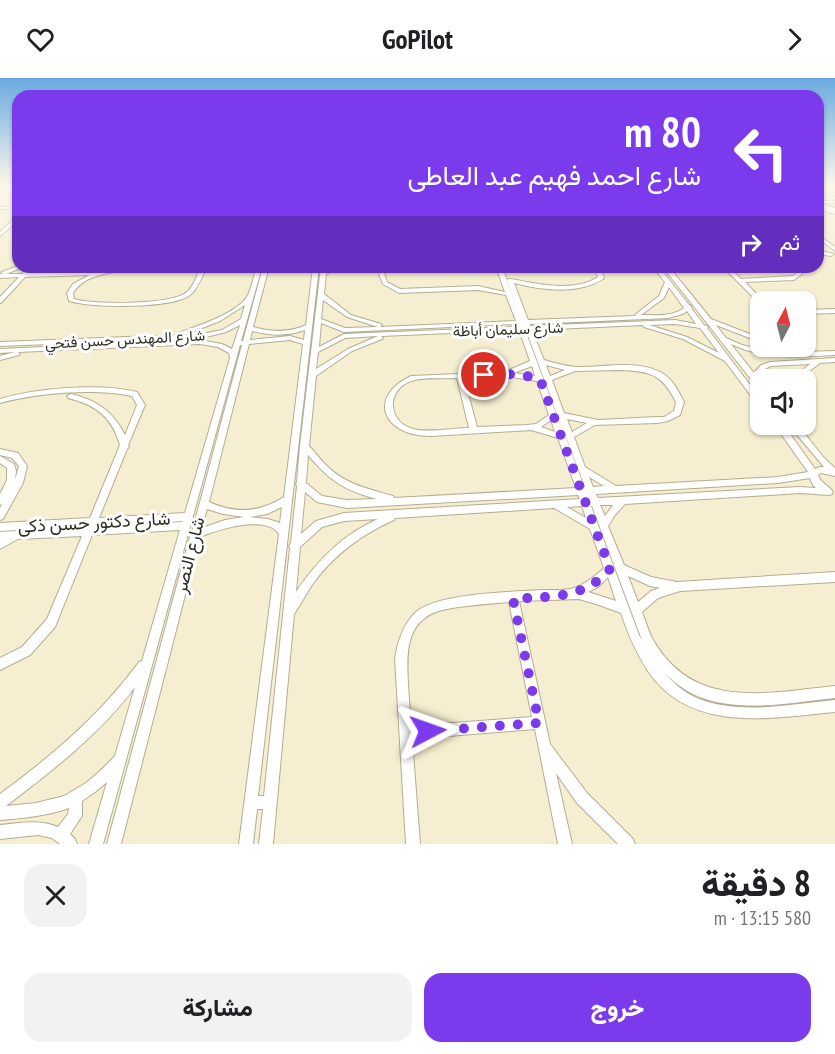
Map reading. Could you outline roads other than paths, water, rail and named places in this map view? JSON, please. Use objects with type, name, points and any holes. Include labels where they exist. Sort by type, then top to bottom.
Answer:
[{"type":"street","points":[[2,233],[11,221]]},
{"type":"street","points":[[0,301],[20,273]]},
{"type":"street","points":[[32,273],[98,273]]},
{"type":"street","points":[[0,293],[10,286],[42,274],[56,273]]},
{"type":"street","points":[[98,273],[75,285],[71,300],[82,304],[171,301],[190,292],[201,273]]},
{"type":"street","points":[[96,844],[187,521],[220,422],[233,357],[242,343],[251,294],[261,273]]},
{"type":"street","name":"شارع النصر","points":[[114,844],[203,503],[220,422],[242,343],[250,328],[261,273]]},
{"type":"street","points":[[266,844],[290,613],[304,446],[306,342],[320,273]]},
{"type":"street","points":[[382,273],[385,283],[399,291],[478,288],[509,294]]},
{"type":"street","points":[[504,273],[517,298],[524,325]]},
{"type":"street","points":[[506,273],[509,294],[524,325],[558,415],[570,436],[583,469],[586,490]]},
{"type":"street","points":[[478,288],[508,279],[535,287],[594,283],[601,278],[599,273]]},
{"type":"street","points":[[661,273],[705,327],[750,388]]},
{"type":"street","points":[[671,273],[750,371]]},
{"type":"street","points":[[732,273],[750,291]]},
{"type":"street","points":[[740,280],[794,278],[799,273]]},
{"type":"street","points":[[62,274],[73,280],[75,285]]},
{"type":"street","points":[[0,275],[10,286]]},
{"type":"street","points":[[633,321],[662,297],[668,282]]},
{"type":"street","points":[[517,298],[535,287]]},
{"type":"street","points":[[673,289],[683,288]]},
{"type":"street","points":[[169,337],[220,318],[243,304],[251,294]]},
{"type":"street","points":[[246,844],[286,500],[312,375],[318,320],[317,298]]},
{"type":"street","points":[[317,298],[349,316],[392,331]]},
{"type":"street","name":"شارع سليمان أباظة","points":[[633,321],[675,315],[688,307]]},
{"type":"street","points":[[816,312],[835,311]]},
{"type":"street","name":"شارع المهندس حسن فتحي","points":[[0,344],[214,334],[234,327],[245,317]]},
{"type":"street","name":"شارع سليمان أباظة","points":[[318,320],[344,333],[633,321],[681,322],[705,327]]},
{"type":"street","points":[[633,321],[685,338],[732,363]]},
{"type":"street","points":[[710,321],[750,336]]},
{"type":"street","points":[[250,328],[270,333],[298,330],[308,326]]},
{"type":"street","points":[[312,375],[350,350],[392,331]]},
{"type":"street","name":"شارع سليمان أباظة","points":[[315,351],[344,333]]},
{"type":"street","points":[[212,343],[217,338],[214,334]]},
{"type":"street","points":[[722,337],[750,349]]},
{"type":"street","points":[[242,343],[290,338],[306,342]]},
{"type":"street","name":"شارع المهندس حسن فتحي","points":[[0,351],[212,343],[226,348],[233,357]]},
{"type":"street","points":[[0,358],[37,349]]},
{"type":"street","points":[[816,354],[835,353]]},
{"type":"street","points":[[788,357],[792,362]]},
{"type":"street","points":[[761,369],[792,362],[835,360]]},
{"type":"street","points":[[805,369],[818,361]]},
{"type":"street","points":[[504,374],[538,362],[575,369],[646,369],[667,380],[681,402],[677,412],[665,419],[598,423],[582,427],[570,436]]},
{"type":"street","points":[[561,436],[527,428],[411,431],[396,423],[390,413],[389,398],[392,391],[404,381],[422,377],[504,374],[544,379],[575,369]]},
{"type":"street","points":[[460,376],[474,430]]},
{"type":"street","points":[[0,401],[19,395],[116,391],[134,394],[141,405],[51,623],[26,651],[0,664]]},
{"type":"street","points":[[59,393],[92,403],[105,411],[118,427],[125,447]]},
{"type":"street","points":[[527,428],[558,415],[598,423]]},
{"type":"street","points":[[558,415],[561,436],[586,490],[631,610],[656,655],[666,668],[694,689],[726,700],[835,692]]},
{"type":"street","points":[[786,435],[813,473],[816,483],[832,493]]},
{"type":"street","points":[[801,435],[835,473]]},
{"type":"street","points":[[304,446],[328,472],[339,480],[367,493],[402,501]]},
{"type":"street","points":[[0,452],[15,455],[21,460],[23,466],[19,483],[0,516]]},
{"type":"street","points":[[0,459],[11,466],[13,472],[12,480],[0,501]]},
{"type":"street","points":[[583,469],[615,489]]},
{"type":"street","points":[[300,484],[320,499],[333,503],[778,480],[824,470],[835,473]]},
{"type":"street","points":[[294,546],[319,524],[334,519],[800,490],[832,493]]},
{"type":"street","points":[[203,503],[221,512],[231,513],[270,509],[286,500]]},
{"type":"street","points":[[599,526],[622,501]]},
{"type":"street","points":[[333,503],[330,511],[334,519]]},
{"type":"street","points":[[554,505],[599,526]]},
{"type":"street","points":[[290,613],[310,578],[337,549],[367,528],[400,514]]},
{"type":"street","name":"شارع دكتور حسن ذكى","points":[[0,536],[187,521]]},
{"type":"street","points":[[194,535],[220,525],[260,521],[279,526],[283,532]]},
{"type":"street","name":"شارع دكتور حسن ذكى","points":[[0,527],[91,527]]},
{"type":"street","points":[[0,545],[18,535]]},
{"type":"street","points":[[615,568],[650,581],[680,586],[835,577]]},
{"type":"street","points":[[573,594],[594,584],[615,568]]},
{"type":"street","points":[[631,610],[655,594],[680,586]]},
{"type":"street","points":[[167,593],[180,592]]},
{"type":"street","points":[[413,844],[401,658],[405,637],[416,619],[426,610],[438,605],[573,594],[631,610]]},
{"type":"street","points":[[513,599],[565,844]]},
{"type":"street","points":[[631,610],[635,638],[651,667],[674,690],[702,707],[732,714],[833,707]]},
{"type":"street","points":[[0,802],[81,738],[119,698],[148,658]]},
{"type":"street","points":[[820,693],[833,707]]},
{"type":"street","points":[[406,733],[539,723]]},
{"type":"street","points":[[543,743],[582,798],[628,844]]},
{"type":"street","points":[[0,813],[51,808],[76,798],[92,788],[120,759]]},
{"type":"street","points":[[0,832],[44,828],[66,839],[75,816],[76,798]]},
{"type":"street","points":[[252,803],[270,802]]}]
